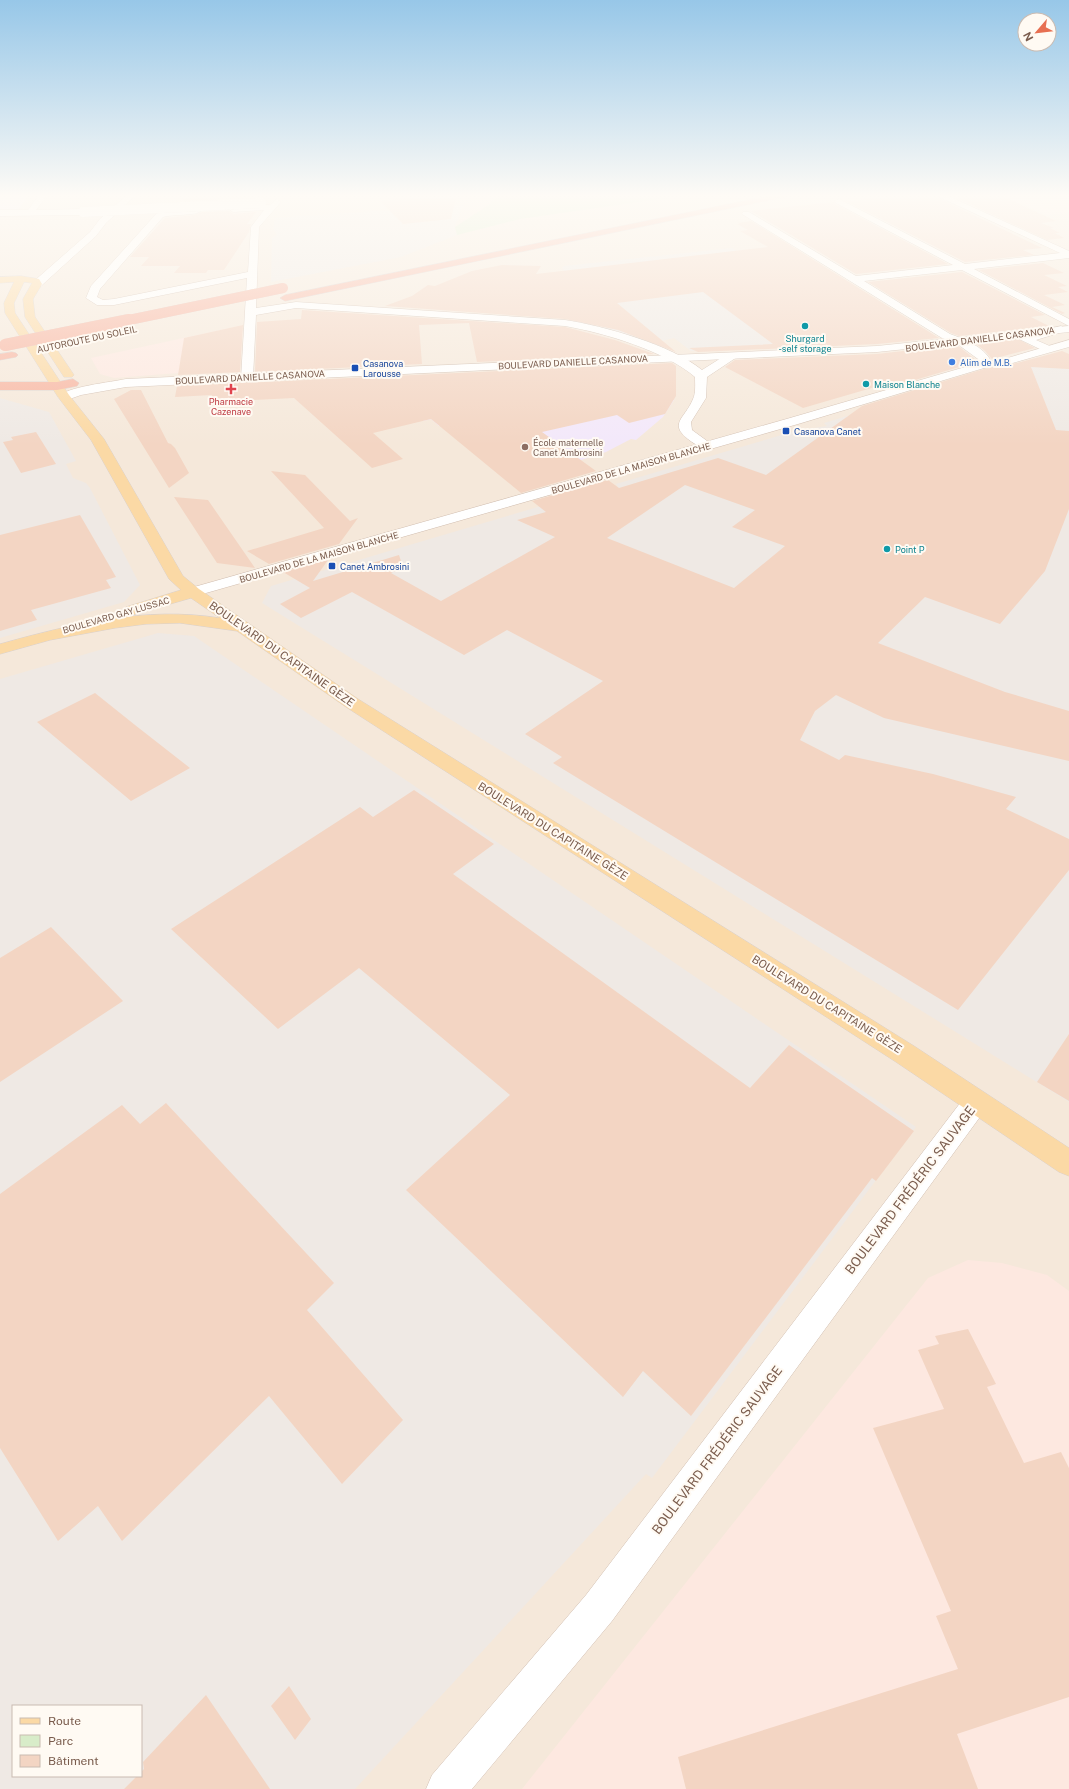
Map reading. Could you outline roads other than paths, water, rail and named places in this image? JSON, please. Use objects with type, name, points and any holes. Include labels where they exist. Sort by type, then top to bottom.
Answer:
[{"type":"highway","points":[[313,282],[331,278]]},
{"type":"highway","name":"AUTOROUTE DU SOLEIL","points":[[0,357],[6,348],[351,278]]},
{"type":"highway","points":[[0,386],[57,386],[75,388]]},
{"type":"main road","points":[[21,279],[9,303],[10,313],[64,397]]},
{"type":"main road","points":[[0,280],[21,279],[35,281],[37,284],[28,297],[26,306],[30,317],[75,388]]},
{"type":"main road","name":"BOULEVARD DU CAPITAINE GÈZE","points":[[75,388],[88,408],[98,439]]},
{"type":"main road","name":"BOULEVARD DU CAPITAINE GÈZE","points":[[64,397],[98,439],[177,579],[193,592],[352,703],[898,1050],[1069,1163]]},
{"type":"main road","name":"BOULEVARD GAY LUSSAC","points":[[0,649],[193,592]]},
{"type":"main road","name":"BOULEVARD GAY LUSSAC","points":[[40,637],[124,621],[161,618],[205,621],[240,626]]},
{"type":"street","points":[[37,284],[43,278]]},
{"type":"street","points":[[103,278],[95,288],[91,298],[102,302],[114,302],[248,278]]},
{"type":"street","points":[[247,378],[256,278]]},
{"type":"street","points":[[854,279],[859,278]]},
{"type":"street","points":[[983,278],[1066,327]]},
{"type":"street","points":[[854,279],[946,336],[960,341],[976,352],[985,361],[983,365]]},
{"type":"street","points":[[252,312],[296,305],[564,323],[594,328],[674,358],[691,366],[701,376],[700,398],[685,422],[684,427],[686,432],[707,446]]},
{"type":"street","points":[[1048,349],[1025,339],[1066,327]]},
{"type":"street","name":"BOULEVARD DANIELLE CASANOVA","points":[[64,397],[75,388],[126,383],[932,346],[1066,327]]},
{"type":"street","name":"BOULEVARD DE LA MAISON BLANCHE","points":[[193,592],[707,446],[983,365],[1005,362],[1066,343]]},
{"type":"street","points":[[932,346],[964,349],[976,352]]},
{"type":"street","points":[[701,376],[733,355]]},
{"type":"street","name":"BOULEVARD FRÉDÉRIC SAUVAGE","points":[[446,1789],[599,1608],[976,1102]]},
{"type":"place","name":"Shurgard -self storage","points":[[805,326]]},
{"type":"place","name":"Alim de M.B.","points":[[952,362]]},
{"type":"place","name":"Casanova Larousse","points":[[355,368]]},
{"type":"place","name":"Maison Blanche","points":[[866,384]]},
{"type":"place","name":"Pharmacie Cazenave","points":[[231,389]]},
{"type":"place","name":"Casanova Canet","points":[[786,431]]},
{"type":"place","name":"École maternelle Canet Ambrosini","points":[[525,447]]},
{"type":"place","name":"Point P","points":[[887,549]]},
{"type":"place","name":"Canet Ambrosini","points":[[332,566]]}]
